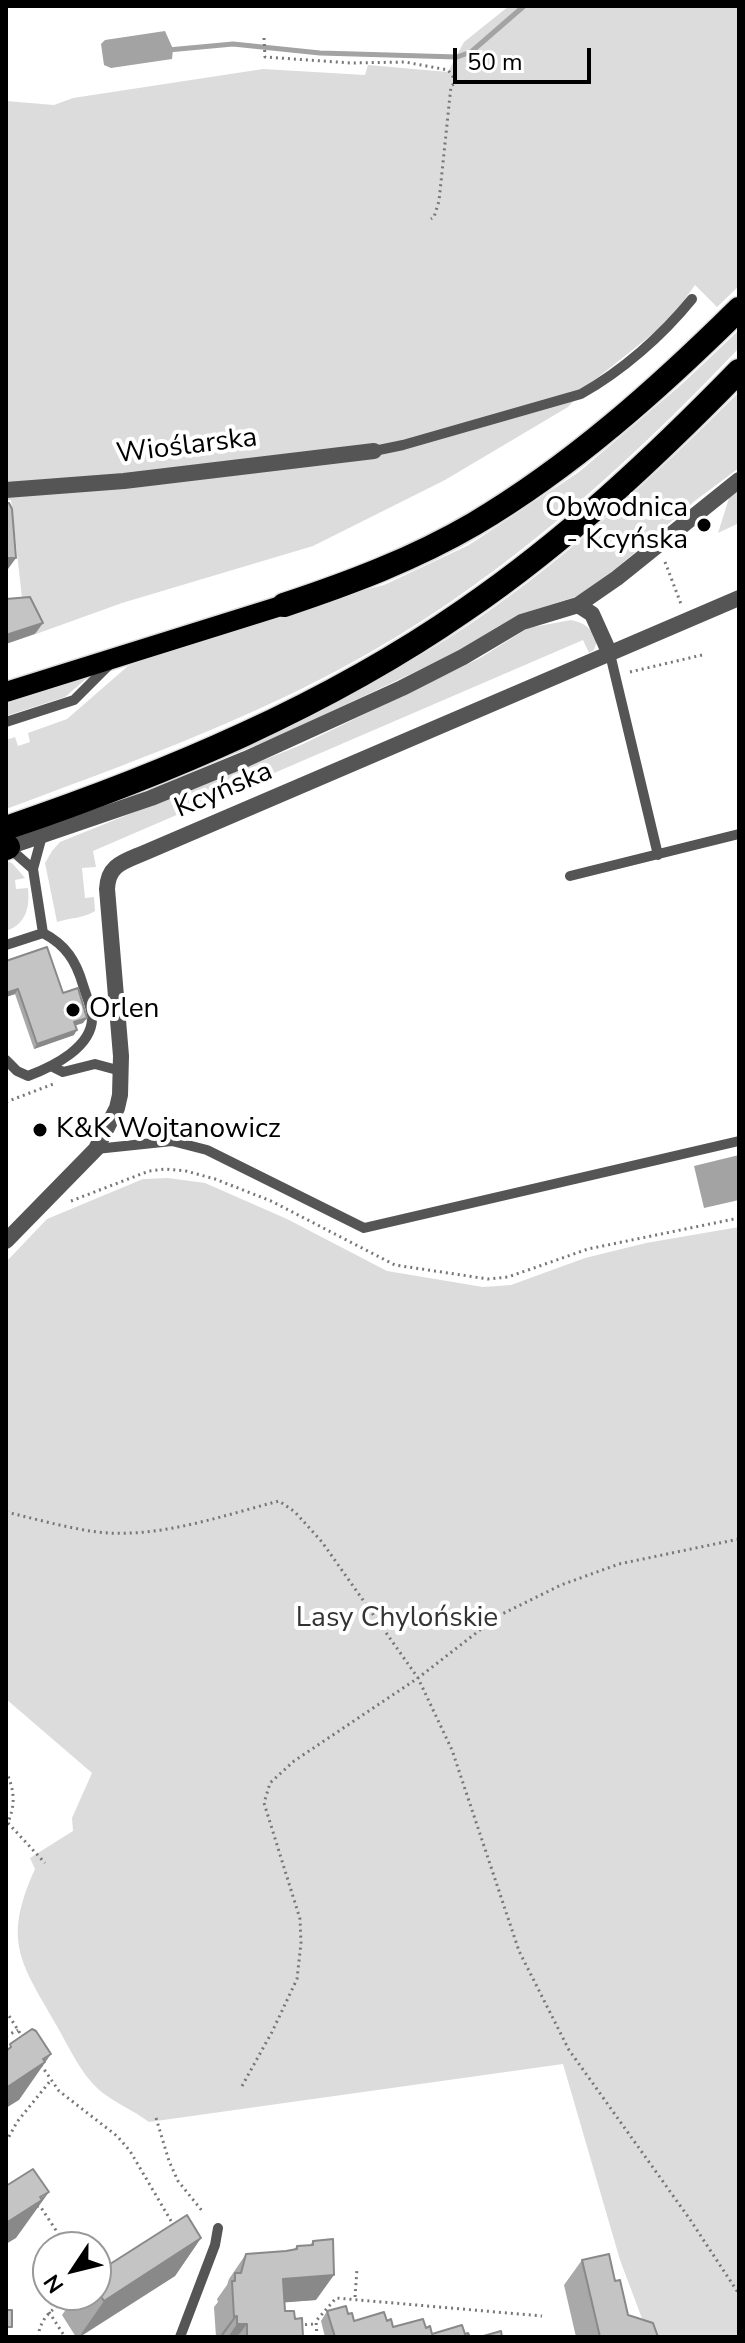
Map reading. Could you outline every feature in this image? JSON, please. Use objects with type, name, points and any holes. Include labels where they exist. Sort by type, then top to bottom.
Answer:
[{"type":"highway","points":[[284,605],[410,557],[501,507],[584,448],[632,409],[739,309]]},
{"type":"highway","points":[[7,841],[313,700],[431,633],[562,537],[650,459],[739,371]]},
{"type":"main road","points":[[6,692],[284,605]]},
{"type":"street","name":"Wioślarska","points":[[6,490],[124,481],[374,451]]},
{"type":"street","points":[[7,841],[42,836],[151,798],[263,752],[426,676],[522,622],[578,605],[617,578],[739,480]]},
{"type":"street","name":"Kcyńska","points":[[6,1241],[96,1149],[117,1108],[121,1071],[107,889],[111,870],[144,853],[739,598]]},
{"type":"street","points":[[578,605],[592,614],[610,654]]},
{"type":"lane","points":[[374,451],[581,394],[633,357],[674,321],[692,299]]},
{"type":"lane","points":[[610,654],[658,855]]},
{"type":"lane","points":[[6,722],[74,700],[117,656]]},
{"type":"lane","points":[[570,876],[739,834]]},
{"type":"lane","points":[[6,1060],[17,1071],[28,1076],[53,1067],[87,1036],[91,1026],[92,1014],[73,957],[43,933],[33,869],[42,836]]},
{"type":"lane","points":[[7,841],[33,869]]},
{"type":"lane","points":[[6,945],[43,933]]},
{"type":"lane","points":[[53,1067],[63,1072],[95,1064],[121,1071]]},
{"type":"lane","points":[[96,1149],[172,1141],[207,1150],[364,1228],[739,1141]]},
{"type":"lane","points":[[180,2337],[215,2245],[218,2228]]},
{"type":"path","points":[[264,38],[265,57],[351,63],[405,62],[448,70],[457,82],[451,86],[439,201],[431,219]]},
{"type":"path","points":[[662,556],[688,620]]},
{"type":"path","points":[[615,675],[702,655]]},
{"type":"path","points":[[6,1102],[64,1081]]},
{"type":"path","points":[[6,1512],[97,1532],[132,1533],[181,1526],[279,1501],[295,1512],[322,1542],[418,1678],[452,1750],[519,1951],[569,2050],[689,2218],[739,2294]]},
{"type":"path","points":[[242,2086],[297,1979],[301,1943],[300,1919],[264,1803],[270,1783],[294,1761],[418,1678],[498,1616],[561,1585],[619,1564],[739,1539]]},
{"type":"path","points":[[6,1771],[15,1802],[7,1825],[45,1863]]},
{"type":"path","points":[[6,2011],[25,2041]]},
{"type":"path","points":[[6,2036],[18,2030]]},
{"type":"path","points":[[41,2065],[70,2101],[91,2113],[124,2143],[145,2172],[176,2228]]},
{"type":"path","points":[[6,2142],[17,2122],[51,2080]]},
{"type":"path","points":[[156,2118],[178,2181],[203,2212]]},
{"type":"path","points":[[29,2205],[40,2206],[56,2231]]},
{"type":"path","points":[[355,2298],[357,2269]]},
{"type":"path","points":[[317,2337],[315,2324],[336,2298],[542,2316]]},
{"type":"path","points":[[38,2337],[43,2319],[49,2312],[65,2337]]},
{"type":"path","points":[[299,2327],[315,2324]]},
{"type":"green space","points":[[509,6],[739,6],[739,286],[717,307],[695,285],[669,321],[592,382],[568,407],[445,480],[313,546],[122,603],[36,634],[23,607],[11,500],[6,500],[6,101],[54,105],[73,98],[263,69],[365,75],[368,65],[448,72],[464,42]]},
{"type":"green space","points":[[739,330],[739,348],[649,439],[552,525],[450,602],[396,637],[300,690],[175,745],[6,809],[6,740],[15,737],[18,746],[30,742],[28,733],[67,719],[128,666],[307,604],[384,585],[469,545],[579,472],[683,383]]},
{"type":"green space","points":[[739,392],[739,468],[696,500],[598,584],[578,596],[531,611],[455,653],[286,733],[83,816],[6,840],[246,743],[363,688],[419,656],[509,597],[578,542]]},
{"type":"green space","points":[[739,488],[739,523],[718,533],[730,495]]},
{"type":"green space","points":[[571,620],[584,625],[592,633],[597,641],[594,650],[589,653],[583,640],[93,851],[96,867],[82,868],[85,898],[94,897],[95,911],[57,922],[45,863],[60,842],[301,745],[480,658],[528,628]]},
{"type":"green space","points":[[87,678],[65,697],[6,716],[6,704]]},
{"type":"green space","points":[[6,861],[12,863],[25,878],[15,880],[16,889],[28,888],[28,895],[22,920],[6,931]]},
{"type":"green space","name":"Lasy Chylońskie","points":[[168,1178],[205,1183],[287,1219],[387,1271],[483,1287],[511,1285],[585,1258],[646,1243],[739,1227],[739,2337],[649,2337],[620,2260],[563,2064],[149,2122],[110,2098],[92,2082],[34,1987],[20,1952],[18,1935],[19,1916],[35,1869],[30,1858],[73,1831],[72,1818],[92,1773],[6,1699],[6,1262],[47,1219],[143,1179]]},
{"type":"shaded area","points":[[165,31],[173,49],[172,59],[111,68],[104,65],[101,44],[105,40]]},
{"type":"shaded area","points":[[739,1155],[739,1200],[704,1208],[694,1166]]},
{"type":"building","points":[[6,503],[12,509],[16,558],[6,558]]},
{"type":"building","points":[[30,597],[43,623],[6,635],[6,599]]},
{"type":"building","points":[[47,947],[63,993],[78,988],[87,1018],[74,1022],[77,1030],[37,1044],[18,989],[6,993],[6,961]]},
{"type":"building","points":[[32,2029],[51,2054],[43,2059],[45,2062],[6,2088],[6,2051],[10,2044]]},
{"type":"building","points":[[33,2169],[49,2192],[6,2223],[6,2186]]},
{"type":"building","points":[[187,2215],[201,2238],[112,2296],[112,2263]]},
{"type":"building","points":[[333,2239],[334,2275],[283,2279],[285,2311],[294,2311],[295,2319],[302,2318],[303,2337],[247,2337],[247,2324],[237,2324],[237,2316],[234,2317],[232,2281],[235,2281],[235,2273],[241,2273],[246,2254],[286,2251],[297,2249],[297,2246],[313,2245],[313,2241]]},
{"type":"building","points":[[609,2254],[615,2281],[620,2280],[628,2315],[653,2323],[658,2337],[600,2337],[582,2260]]},
{"type":"building","points":[[346,2306],[354,2321],[384,2312],[387,2321],[391,2319],[393,2327],[423,2319],[426,2328],[430,2326],[432,2334],[462,2325],[465,2334],[468,2333],[470,2337],[335,2337],[327,2311]]},
{"type":"building","points":[[6,2310],[12,2310],[12,2327],[6,2327]]},
{"type":"building","points":[[501,2331],[502,2337],[480,2337]]},
{"type":"waterway","points":[[168,50],[233,44],[320,53],[457,57],[471,52],[524,6]]},
{"type":"place","name":"Obwodnica - Kcyńska","points":[[704,525]]},
{"type":"place","name":"Orlen","points":[[73,1010]]},
{"type":"place","name":"K&K Wojtanowicz","points":[[40,1130]]}]
